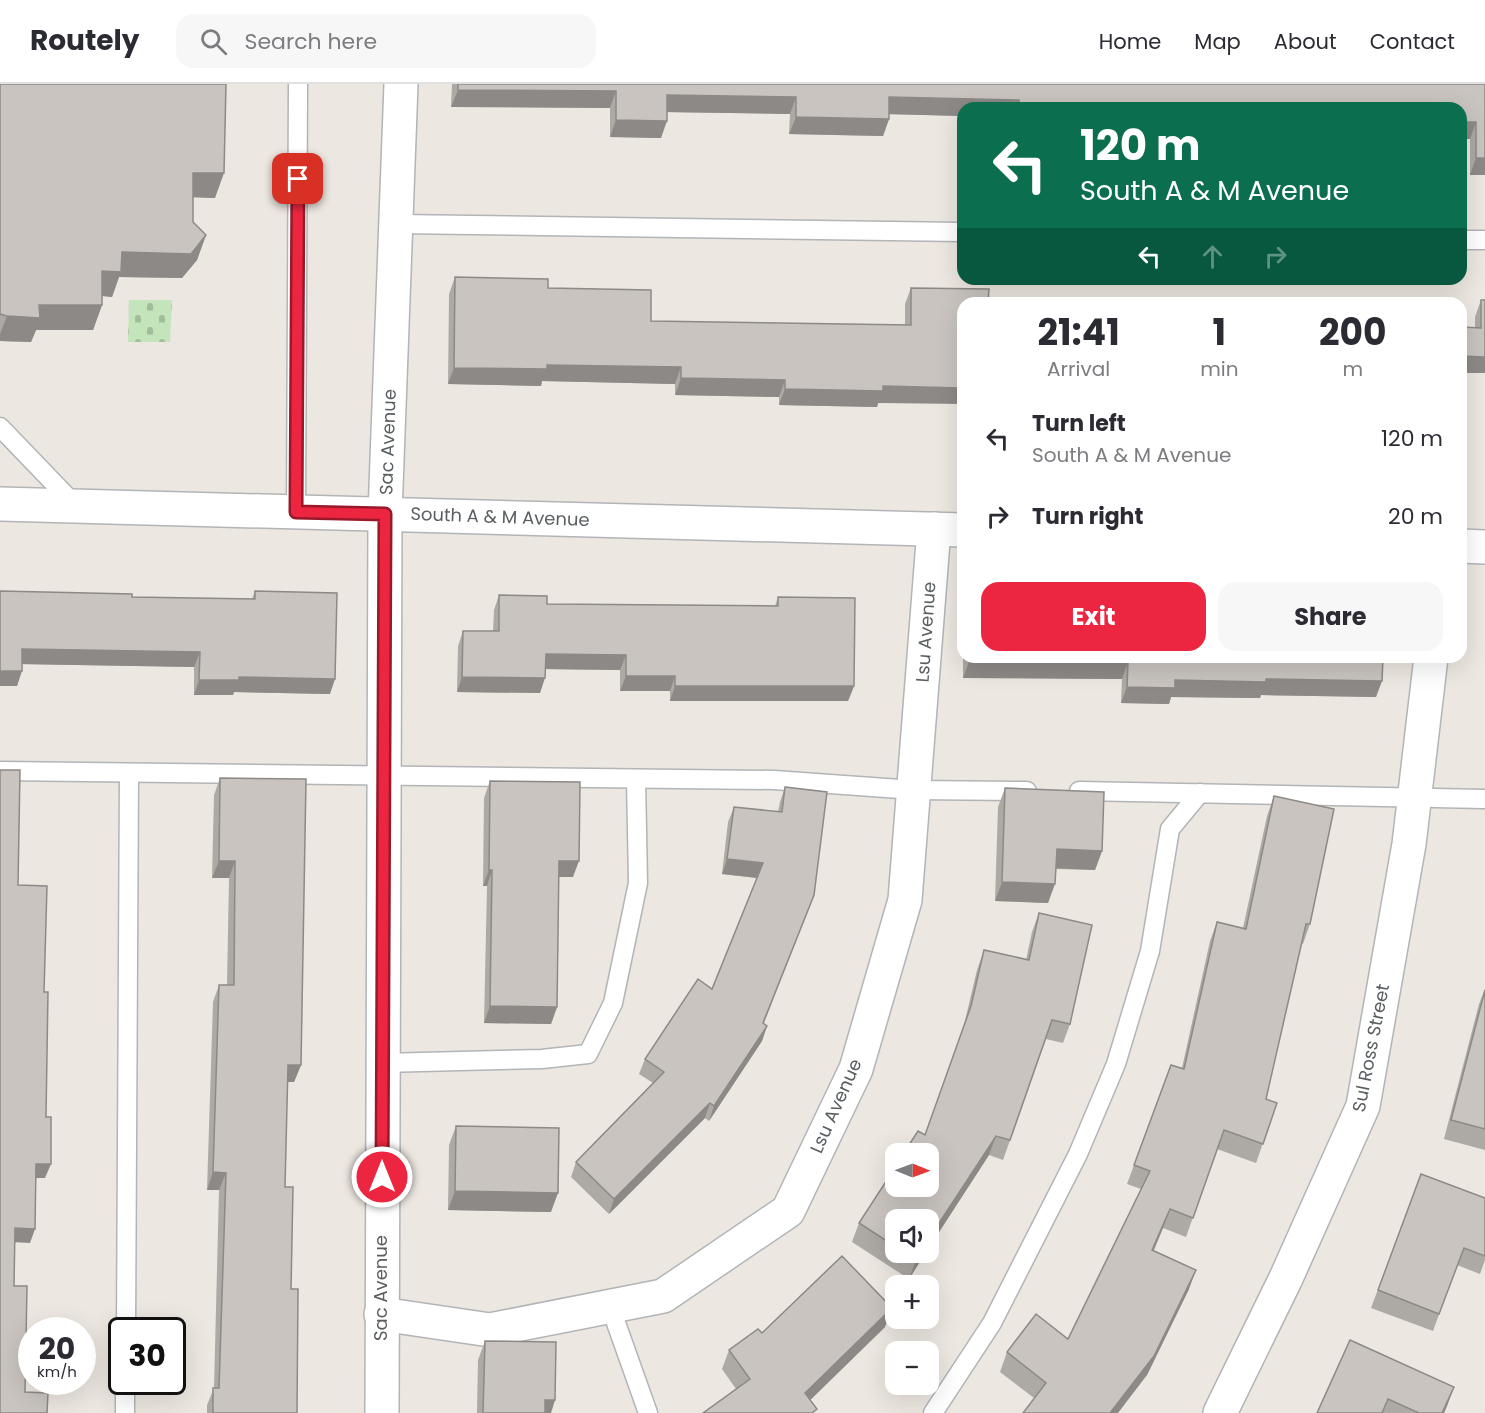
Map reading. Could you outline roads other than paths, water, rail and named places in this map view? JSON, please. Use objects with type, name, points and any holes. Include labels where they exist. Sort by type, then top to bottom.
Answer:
[{"type":"street","name":"Sac Avenue","points":[[382,1413],[385,514],[401,84]]},
{"type":"street","name":"South A & M Avenue","points":[[0,504],[948,530]]},
{"type":"street","name":"Lsu Avenue","points":[[381,1314],[490,1330],[663,1296],[788,1212],[856,1069],[905,900],[914,790],[948,530]]},
{"type":"street","points":[[1467,546],[1485,547]]},
{"type":"street","name":"Sul Ross Street","points":[[1220,1413],[1286,1278],[1363,1106],[1409,844],[1430,663]]},
{"type":"lane","points":[[296,512],[298,84]]},
{"type":"lane","points":[[396,224],[957,232]]},
{"type":"lane","points":[[1467,240],[1485,240]]},
{"type":"lane","points":[[0,428],[76,506]]},
{"type":"lane","points":[[0,771],[774,780],[914,790],[1414,796],[1485,799]]},
{"type":"lane","points":[[126,1317],[129,773]]},
{"type":"lane","points":[[382,1063],[542,1059],[588,1054],[613,1003],[638,883],[636,779]]},
{"type":"lane","points":[[933,1413],[992,1323],[1078,1154],[1116,1064],[1150,951],[1170,829],[1200,793]]},
{"type":"lane","points":[[610,1306],[648,1413]]},
{"type":"lane","points":[[125,1395],[125,1413]]}]
